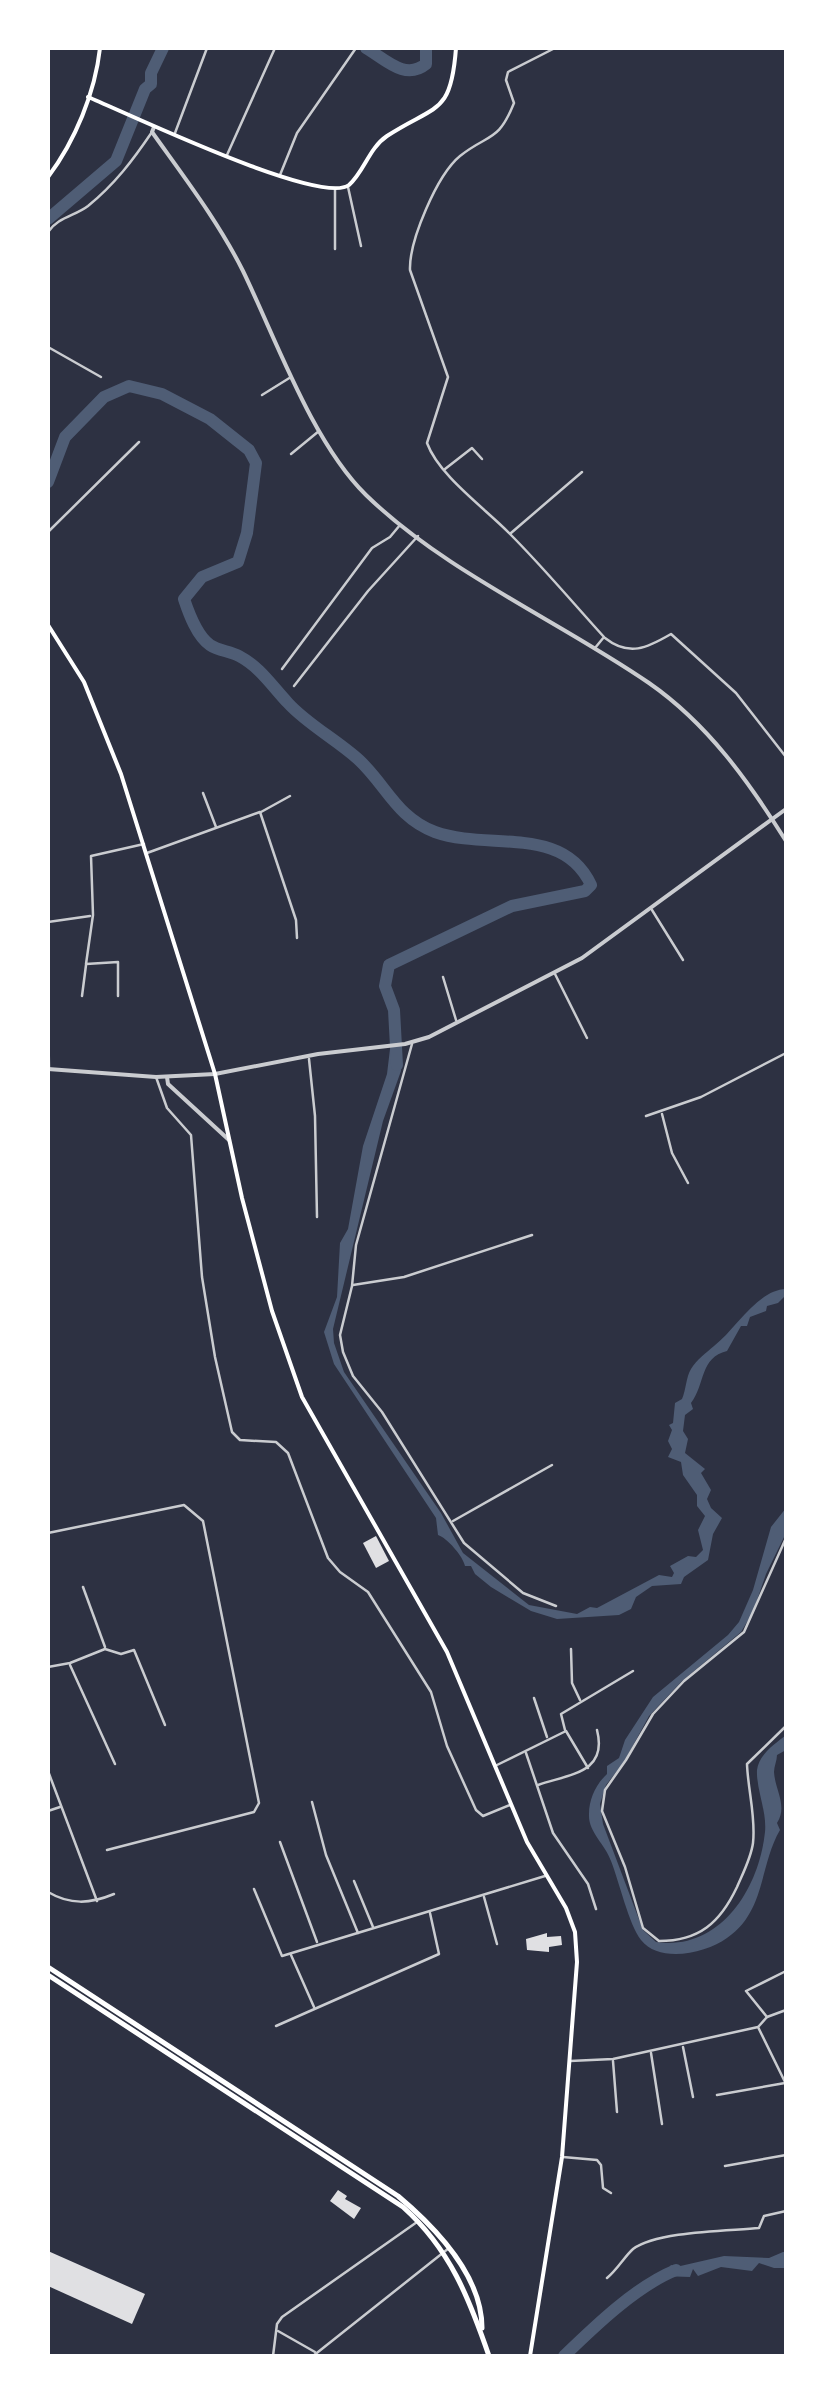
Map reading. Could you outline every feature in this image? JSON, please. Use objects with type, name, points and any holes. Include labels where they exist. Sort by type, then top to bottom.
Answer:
[{"type":"highway","points":[[48,1967],[376,2180],[420,2219],[446,2250],[467,2292],[490,2356]]},
{"type":"highway","points":[[48,1974],[420,2219]]},
{"type":"main road","points":[[48,177],[61,158],[88,98],[100,48]]},
{"type":"main road","points":[[88,98],[226,157],[280,176],[335,188],[348,186],[378,142],[430,114],[445,100],[451,88],[456,48]]},
{"type":"main road","points":[[48,625],[84,682],[121,774],[214,1074],[267,1292],[302,1397],[447,1652],[527,1842],[566,1908],[575,1932],[562,2157],[530,2356]]},
{"type":"street","points":[[175,133],[208,48]]},
{"type":"street","points":[[226,157],[276,48]]},
{"type":"street","points":[[280,176],[297,132],[356,48]]},
{"type":"street","points":[[554,48],[508,72],[506,80],[514,103],[500,134],[449,166],[410,254],[410,270],[448,377],[427,444],[444,470],[510,534],[604,637],[625,651],[633,651],[671,634],[736,693],[786,757]]},
{"type":"street","points":[[48,232],[66,216],[84,209],[118,179],[156,125]]},
{"type":"street","points":[[152,132],[212,216],[320,430],[352,480],[418,536],[544,621],[651,684],[713,739],[747,779],[786,842]]},
{"type":"street","points":[[348,186],[361,246]]},
{"type":"street","points":[[335,188],[335,250]]},
{"type":"street","points":[[48,347],[102,377]]},
{"type":"street","points":[[262,395],[292,376]]},
{"type":"street","points":[[291,454],[320,430]]},
{"type":"street","points":[[48,532],[139,442]]},
{"type":"street","points":[[444,470],[472,448],[482,459]]},
{"type":"street","points":[[510,534],[582,472]]},
{"type":"street","points":[[282,670],[372,548],[390,537],[401,524]]},
{"type":"street","points":[[294,686],[418,536]]},
{"type":"street","points":[[594,650],[604,637]]},
{"type":"street","points":[[203,793],[216,828]]},
{"type":"street","points":[[147,854],[260,812],[290,796]]},
{"type":"street","points":[[48,1016],[48,1069],[156,1077],[214,1074],[309,1055],[405,1044],[582,958],[786,809]]},
{"type":"street","points":[[260,812],[296,920],[297,938]]},
{"type":"street","points":[[82,996],[93,915],[92,856],[144,844]]},
{"type":"street","points":[[652,910],[683,960]]},
{"type":"street","points":[[48,922],[93,915]]},
{"type":"street","points":[[86,964],[118,962],[118,996]]},
{"type":"street","points":[[554,973],[586,1038]]},
{"type":"street","points":[[442,977],[457,1021]]},
{"type":"street","points":[[412,1042],[356,1245],[352,1286],[340,1335],[348,1364],[464,1543],[523,1593],[556,1606]]},
{"type":"street","points":[[646,1116],[701,1097],[786,1053]]},
{"type":"street","points":[[309,1055],[315,1116],[316,1217]]},
{"type":"street","points":[[156,1077],[167,1108],[191,1135],[202,1277],[232,1432],[240,1440],[276,1442],[288,1452],[328,1558],[368,1592],[431,1692],[446,1746],[476,1810],[483,1816],[511,1804]]},
{"type":"street","points":[[167,1077],[168,1084],[231,1142]]},
{"type":"street","points":[[662,1112],[672,1152],[688,1183]]},
{"type":"street","points":[[352,1286],[404,1277],[532,1235]]},
{"type":"street","points":[[452,1522],[552,1465]]},
{"type":"street","points":[[48,1533],[184,1504],[203,1522],[259,1803],[254,1812],[107,1850]]},
{"type":"street","points":[[786,1538],[744,1632],[684,1681],[653,1714],[605,1790],[602,1811],[625,1867],[643,1928],[659,1941],[702,1933],[727,1907],[753,1845],[748,1764],[786,1726]]},
{"type":"street","points":[[83,1587],[106,1649]]},
{"type":"street","points":[[571,1648],[572,1683],[581,1702]]},
{"type":"street","points":[[48,1667],[106,1649],[116,1653],[134,1650],[165,1725]]},
{"type":"street","points":[[70,1663],[114,1764]]},
{"type":"street","points":[[588,1768],[566,1731],[561,1714],[633,1670]]},
{"type":"street","points":[[534,1698],[548,1738]]},
{"type":"street","points":[[537,1786],[588,1768],[600,1750],[597,1730]]},
{"type":"street","points":[[496,1766],[566,1731]]},
{"type":"street","points":[[526,1753],[553,1833],[588,1884],[596,1909]]},
{"type":"street","points":[[48,1771],[97,1901]]},
{"type":"street","points":[[312,1802],[326,1854],[358,1933]]},
{"type":"street","points":[[48,1812],[62,1806]]},
{"type":"street","points":[[280,1842],[318,1943]]},
{"type":"street","points":[[254,1889],[282,1956],[547,1876]]},
{"type":"street","points":[[354,1880],[374,1928]]},
{"type":"street","points":[[48,1892],[70,1902],[97,1901],[114,1894]]},
{"type":"street","points":[[484,1896],[497,1944]]},
{"type":"street","points":[[276,2026],[440,1954],[430,1911]]},
{"type":"street","points":[[786,1923],[786,1938]]},
{"type":"street","points":[[290,1953],[315,2008]]},
{"type":"street","points":[[767,2018],[746,1990],[786,1972]]},
{"type":"street","points":[[568,2062],[614,2060],[758,2027],[767,2018],[786,2010]]},
{"type":"street","points":[[717,2095],[786,2084],[758,2027]]},
{"type":"street","points":[[682,2045],[694,2097]]},
{"type":"street","points":[[651,2052],[662,2124]]},
{"type":"street","points":[[614,2060],[616,2112]]},
{"type":"street","points":[[726,2166],[786,2154]]},
{"type":"street","points":[[562,2157],[597,2160],[601,2165],[601,2184],[611,2192]]},
{"type":"street","points":[[606,2278],[634,2249],[658,2240],[759,2228],[764,2216],[786,2212]]},
{"type":"street","points":[[273,2356],[282,2317],[420,2219]]},
{"type":"street","points":[[276,2330],[315,2354],[446,2250]]},
{"type":"water","points":[[390,1049],[402,1049],[401,1071],[383,1121],[333,1329],[334,1343],[344,1372],[441,1513],[463,1553],[529,1605],[577,1614],[597,1608],[659,1575],[672,1577],[670,1566],[688,1556],[696,1557],[703,1550],[698,1530],[705,1516],[683,1475],[681,1462],[668,1457],[672,1449],[669,1425],[673,1423],[675,1403],[682,1399],[689,1372],[699,1359],[756,1303],[786,1289],[778,1303],[750,1317],[727,1351],[707,1365],[691,1403],[693,1409],[685,1415],[685,1453],[705,1469],[701,1473],[711,1490],[707,1499],[722,1518],[713,1534],[708,1560],[684,1577],[681,1584],[652,1586],[636,1597],[631,1609],[619,1615],[557,1619],[531,1611],[491,1587],[471,1566],[465,1566],[454,1548],[438,1535],[436,1518],[334,1364],[324,1332],[337,1297],[340,1243],[348,1229],[363,1146],[387,1074]]},
{"type":"water","points":[[786,1508],[786,1533],[741,1632],[682,1681],[649,1716],[624,1762],[606,1785],[600,1804],[603,1824],[643,1930],[656,1942],[699,1937],[732,1912],[754,1874],[765,1832],[758,1764],[786,1735],[786,1750],[777,1755],[774,1770],[781,1804],[777,1823],[780,1830],[749,1915],[727,1938],[707,1948],[683,1954],[659,1952],[641,1940],[632,1924],[611,1861],[591,1827],[592,1797],[607,1774],[607,1766],[619,1758],[625,1740],[653,1697],[739,1622],[753,1590],[771,1527]]},
{"type":"water","points":[[783,2252],[786,2268],[759,2263],[752,2271],[721,2267],[698,2276],[693,2269],[690,2277],[662,2276],[671,2265],[724,2256],[769,2258]]},
{"type":"building","points":[[376,1536],[389,1561],[376,1568],[363,1543]]},
{"type":"building","points":[[547,1933],[547,1937],[561,1936],[562,1945],[549,1947],[549,1952],[527,1950],[526,1939]]},
{"type":"building","points":[[338,2190],[361,2208],[354,2219],[330,2201]]},
{"type":"building","points":[[48,2251],[145,2294],[132,2324],[48,2286]]},
{"type":"waterway","points":[[48,219],[116,161],[163,48]]},
{"type":"waterway","points":[[366,48],[395,66],[410,70],[426,64],[426,48]]},
{"type":"waterway","points":[[48,482],[65,437],[104,397],[129,386],[162,394],[210,419],[249,450],[256,463],[247,533],[238,562],[202,577],[184,599],[205,641],[253,666],[296,711],[359,760],[401,810],[422,826],[456,837],[543,846],[578,866],[591,885],[585,891],[512,906],[389,965],[385,986],[394,1010],[397,1065]]},
{"type":"waterway","points":[[564,2356],[631,2297],[676,2270]]}]
